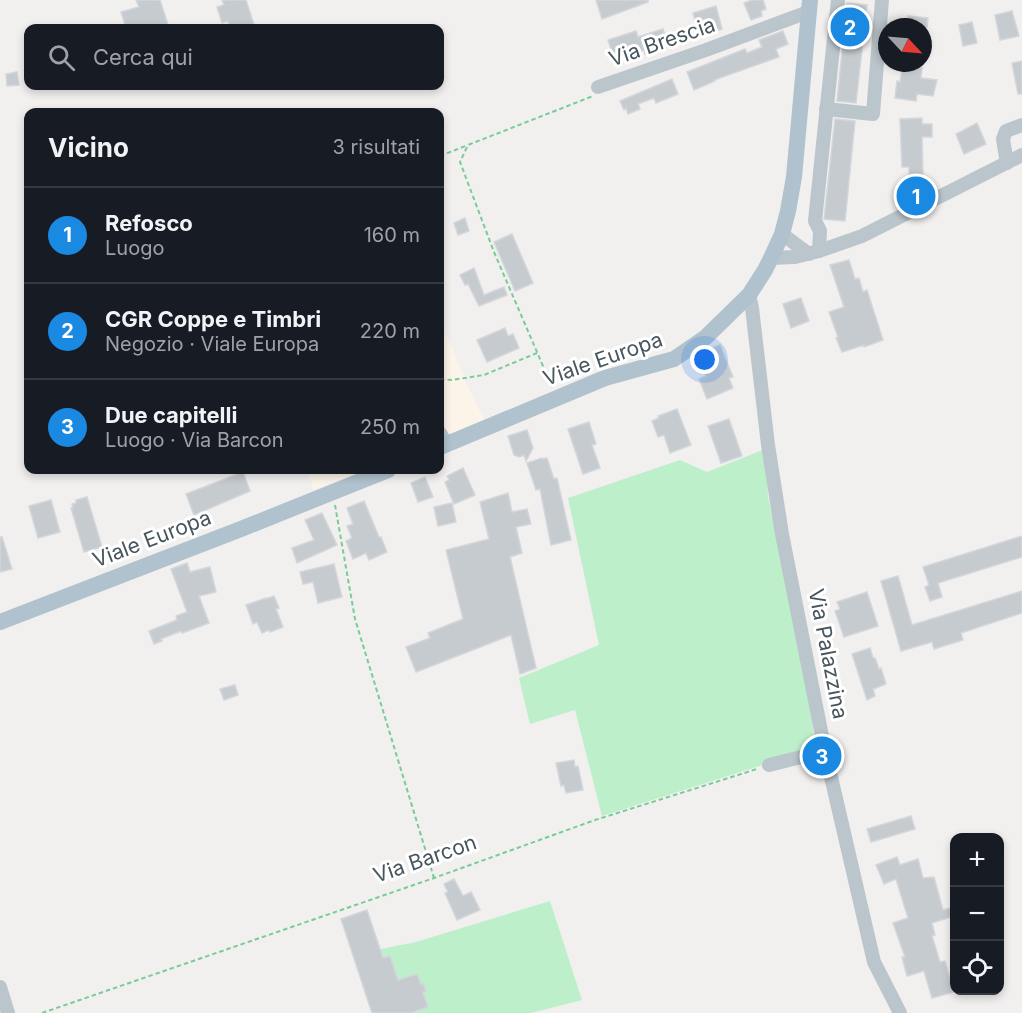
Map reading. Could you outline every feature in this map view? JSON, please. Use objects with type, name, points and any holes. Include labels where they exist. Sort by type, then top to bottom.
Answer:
[{"type":"main road","name":"Viale Europa","points":[[444,440],[605,378],[674,359],[706,337],[749,295],[771,258],[782,234],[788,212],[794,177],[809,6]]},
{"type":"main road","name":"Viale Europa","points":[[0,622],[378,474]]},
{"type":"street","points":[[814,253],[820,231],[815,221],[838,0]]},
{"type":"street","points":[[826,109],[873,114],[882,0]]},
{"type":"street","name":"Via Brescia","points":[[598,87],[706,50],[809,6]]},
{"type":"street","points":[[1008,162],[1003,139],[1006,130],[1022,125]]},
{"type":"street","points":[[771,258],[814,253],[862,236],[1022,155]]},
{"type":"street","points":[[782,234],[814,253]]},
{"type":"street","name":"Via Palazzina","points":[[749,295],[778,512],[825,751],[874,962],[900,1013]]},
{"type":"street","points":[[769,765],[825,751]]},
{"type":"street","points":[[0,987],[8,1013]]},
{"type":"path","points":[[444,155],[592,97],[598,87]]},
{"type":"path","points":[[468,146],[460,162],[494,252],[556,398]]},
{"type":"path","points":[[444,379],[484,375],[537,352]]},
{"type":"path","points":[[333,493],[355,619],[434,878]]},
{"type":"path","name":"Via Barcon","points":[[42,1013],[595,820],[769,765]]},
{"type":"shaded area","points":[[446,334],[485,422],[444,438],[444,335]]},
{"type":"shaded area","points":[[308,474],[354,474],[314,490]]},
{"type":"green space","points":[[765,449],[768,496],[806,681],[816,748],[602,816],[575,710],[530,724],[519,678],[599,645],[568,498],[680,460],[707,472]]},
{"type":"green space","points":[[550,901],[582,1000],[531,1013],[398,1013],[376,950],[416,942]]},
{"type":"building","points":[[136,0],[160,0],[168,24],[125,24],[121,12],[139,7]]},
{"type":"building","points":[[222,0],[246,0],[254,24],[229,24],[228,21],[222,23],[217,7],[224,5]]},
{"type":"building","points":[[596,0],[648,0],[648,2],[602,19]]},
{"type":"building","points":[[763,0],[766,9],[761,11],[762,16],[751,20],[744,3]]},
{"type":"building","points":[[847,3],[867,5],[856,103],[837,101]]},
{"type":"building","points":[[716,6],[722,29],[705,35],[702,26],[697,28],[693,13]]},
{"type":"building","points":[[1012,11],[1019,36],[1000,40],[995,15]]},
{"type":"building","points":[[972,22],[977,43],[963,46],[959,25]]},
{"type":"building","points":[[663,29],[669,47],[645,54],[644,50],[614,59],[608,40],[636,31],[638,37]]},
{"type":"building","points":[[783,31],[788,44],[776,49],[779,57],[714,80],[694,90],[687,72],[745,49],[747,53],[762,47],[759,40]]},
{"type":"building","points":[[1022,61],[1022,94],[1018,94],[1012,63]]},
{"type":"building","points":[[17,72],[19,85],[7,86],[6,74]]},
{"type":"building","points":[[902,72],[922,72],[921,78],[937,80],[933,96],[917,94],[916,101],[895,98],[897,81],[900,82]]},
{"type":"building","points":[[672,79],[678,94],[656,103],[654,98],[638,104],[640,109],[628,114],[626,108],[624,110],[620,101]]},
{"type":"building","points":[[922,118],[922,124],[932,124],[932,137],[922,137],[923,174],[909,174],[909,167],[902,167],[900,119]]},
{"type":"building","points":[[835,119],[855,121],[845,221],[824,219]]},
{"type":"building","points":[[977,123],[986,144],[964,154],[956,134]]},
{"type":"building","points":[[465,218],[469,231],[458,235],[454,223]]},
{"type":"building","points":[[512,234],[533,283],[515,291],[494,242]]},
{"type":"building","points":[[849,260],[855,279],[859,278],[863,292],[867,290],[883,340],[842,352],[829,312],[844,307],[830,265]]},
{"type":"building","points":[[474,268],[484,295],[504,287],[507,295],[479,306],[468,284],[465,285],[460,275]]},
{"type":"building","points":[[801,298],[809,321],[791,328],[783,304]]},
{"type":"building","points":[[505,328],[508,336],[513,334],[519,348],[487,362],[477,340]]},
{"type":"building","points":[[720,345],[733,377],[729,378],[733,388],[707,399],[699,379],[706,376],[698,356]]},
{"type":"building","points":[[677,409],[691,445],[670,453],[664,435],[658,437],[652,421],[659,418],[658,416]]},
{"type":"building","points":[[729,419],[742,456],[721,463],[708,426]]},
{"type":"building","points":[[589,422],[596,444],[592,445],[600,468],[583,474],[568,429]]},
{"type":"building","points":[[527,430],[533,448],[526,461],[524,455],[519,457],[514,455],[508,436]]},
{"type":"building","points":[[547,458],[554,479],[557,478],[571,540],[551,545],[540,489],[536,490],[527,463]]},
{"type":"building","points":[[463,468],[475,495],[454,504],[445,482],[449,480],[447,476]]},
{"type":"building","points":[[238,474],[244,474],[250,491],[194,515],[186,494]]},
{"type":"building","points":[[425,477],[433,497],[418,502],[411,483]]},
{"type":"building","points":[[508,493],[512,512],[527,509],[531,524],[516,527],[522,553],[510,557],[536,668],[520,674],[511,635],[416,672],[406,647],[430,638],[428,633],[463,619],[446,550],[489,539],[480,502]]},
{"type":"building","points":[[87,497],[102,547],[84,552],[71,508],[76,500]]},
{"type":"building","points":[[51,500],[60,532],[38,538],[29,506]]},
{"type":"building","points":[[364,501],[387,552],[369,560],[366,553],[353,559],[346,541],[352,538],[347,526],[353,524],[347,508]]},
{"type":"building","points":[[452,503],[456,522],[438,526],[434,507]]},
{"type":"building","points":[[322,513],[337,545],[297,563],[292,548],[314,540],[305,520]]},
{"type":"building","points":[[1022,536],[1022,557],[938,583],[942,597],[930,601],[925,587],[929,585],[923,567]]},
{"type":"building","points":[[0,537],[2,537],[12,569],[0,572]]},
{"type":"building","points":[[187,563],[190,572],[210,567],[216,592],[199,596],[209,623],[182,633],[181,631],[154,644],[149,631],[177,620],[176,616],[187,612],[171,569]]},
{"type":"building","points":[[334,564],[342,597],[318,603],[313,582],[303,584],[300,572]]},
{"type":"building","points":[[898,576],[912,625],[1022,591],[1022,613],[961,633],[963,640],[934,649],[932,642],[901,651],[881,581]]},
{"type":"building","points":[[867,592],[878,626],[844,637],[835,611],[840,609],[837,602]]},
{"type":"building","points":[[274,596],[283,627],[262,633],[257,622],[253,624],[246,605]]},
{"type":"building","points":[[870,648],[879,669],[881,668],[886,684],[873,689],[875,696],[867,700],[852,654]]},
{"type":"building","points":[[235,685],[238,695],[224,700],[220,689]]},
{"type":"building","points":[[574,760],[575,767],[578,766],[583,790],[566,793],[564,785],[561,786],[556,763]]},
{"type":"building","points":[[911,816],[915,829],[871,842],[867,829]]},
{"type":"building","points":[[897,857],[900,865],[918,859],[923,878],[934,877],[943,910],[950,908],[950,917],[932,923],[935,935],[932,936],[940,962],[945,961],[950,978],[950,993],[932,998],[924,971],[907,976],[902,957],[905,957],[893,923],[908,918],[896,879],[884,884],[876,865]]},
{"type":"building","points":[[454,879],[463,896],[471,892],[480,910],[457,920],[445,893],[448,892],[444,884]]},
{"type":"building","points":[[367,910],[383,958],[390,956],[398,980],[417,974],[426,991],[423,992],[428,1007],[411,1013],[372,1013],[341,919]]},
{"type":"place","name":"CGR Coppe e Timbri","points":[[850,27]]},
{"type":"place","name":"Refosco","points":[[916,196]]},
{"type":"place","name":"Due capitelli","points":[[822,756]]}]
